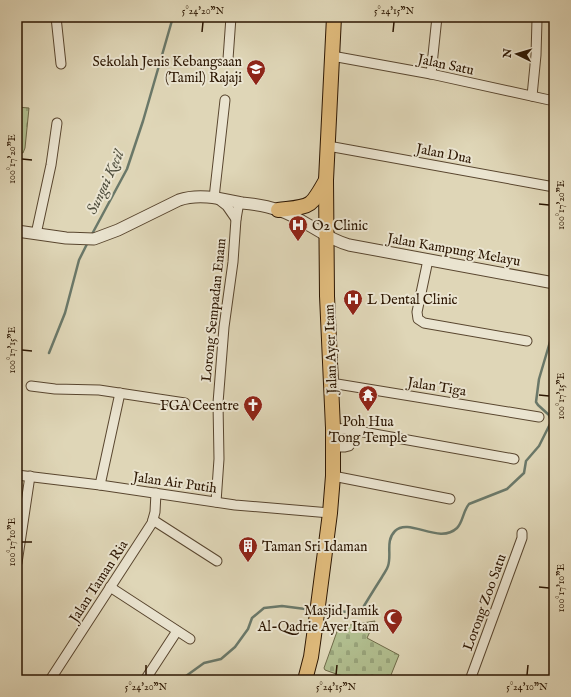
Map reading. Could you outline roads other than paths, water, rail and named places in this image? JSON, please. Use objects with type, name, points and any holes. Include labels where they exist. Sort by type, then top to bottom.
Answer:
[{"type":"main road","name":"Jalan Ayer Itam","points":[[305,680],[311,657],[316,621],[330,513],[332,476],[333,428],[326,180],[334,17]]},
{"type":"main road","points":[[278,210],[307,206],[312,203],[326,180]]},
{"type":"street","points":[[56,17],[61,64]]},
{"type":"street","points":[[228,59],[231,17]]},
{"type":"street","points":[[431,74],[437,17]]},
{"type":"street","points":[[532,96],[537,20],[539,17]]},
{"type":"street","name":"Jalan Satu","points":[[332,56],[431,74],[554,101]]},
{"type":"street","points":[[225,100],[216,198],[227,206],[236,219]]},
{"type":"street","points":[[17,231],[36,234],[51,165],[57,123]]},
{"type":"street","name":"Jalan Dua","points":[[328,146],[554,188]]},
{"type":"street","name":"Jalan Kampung Melayu","points":[[36,234],[89,239],[118,230],[188,197],[216,198],[278,210],[307,224],[327,237],[349,245],[554,283]]},
{"type":"street","name":"Lorong Sempadan Enam","points":[[216,502],[219,459],[218,403],[226,310],[233,262],[236,219],[239,202]]},
{"type":"street","points":[[428,260],[417,312],[418,319],[424,323],[527,341]]},
{"type":"street","name":"Jalan Tiga","points":[[331,383],[539,417]]},
{"type":"street","points":[[30,386],[55,389],[99,390],[185,402]]},
{"type":"street","points":[[100,485],[120,393]]},
{"type":"street","points":[[333,428],[352,430],[514,459]]},
{"type":"street","points":[[333,447],[349,446],[351,443],[352,430]]},
{"type":"street","name":"Jalan Air Putih","points":[[17,475],[100,485],[216,502],[330,513]]},
{"type":"street","points":[[17,563],[30,476]]},
{"type":"street","points":[[332,476],[450,499]]},
{"type":"street","name":"Jalan Taman Ria","points":[[50,680],[153,520],[156,493]]},
{"type":"street","points":[[153,520],[217,562]]},
{"type":"street","name":"Lorong Zoo Satu","points":[[470,680],[522,538],[522,534]]},
{"type":"street","points":[[110,587],[190,639]]},
{"type":"street","points":[[145,680],[177,631]]},
{"type":"waterway","name":"Sungai Kecil","points":[[91,236],[127,169],[143,121],[173,17]]},
{"type":"waterway","name":"Sungai Kecil","points":[[49,353],[65,313],[79,260],[88,242]]},
{"type":"waterway","points":[[322,611],[361,611],[388,567],[389,544],[395,531],[408,527],[433,533],[442,534],[450,532],[459,526],[469,504],[507,489],[524,473],[526,461],[539,446],[551,422],[549,415],[536,402],[539,379],[554,332]]},
{"type":"waterway","points":[[184,680],[186,676],[204,663],[221,659],[235,647],[248,629],[252,618],[264,608],[282,606],[313,610]]},
{"type":"place","name":"Sekolah Jenis Kebangsaan (Tamil) Rajaji","points":[[256,86]]},
{"type":"place","name":"O2 Clinic","points":[[298,242]]},
{"type":"place","name":"L Dental Clinic","points":[[353,316]]},
{"type":"place","name":"Poh Hua Tong Temple","points":[[368,412]]},
{"type":"place","name":"FGA Ceentre","points":[[253,422]]},
{"type":"place","name":"Taman Sri Idaman","points":[[248,563]]},
{"type":"place","name":"Masjid Jamik Al-Qadrie Ayer Itam","points":[[393,635]]}]
